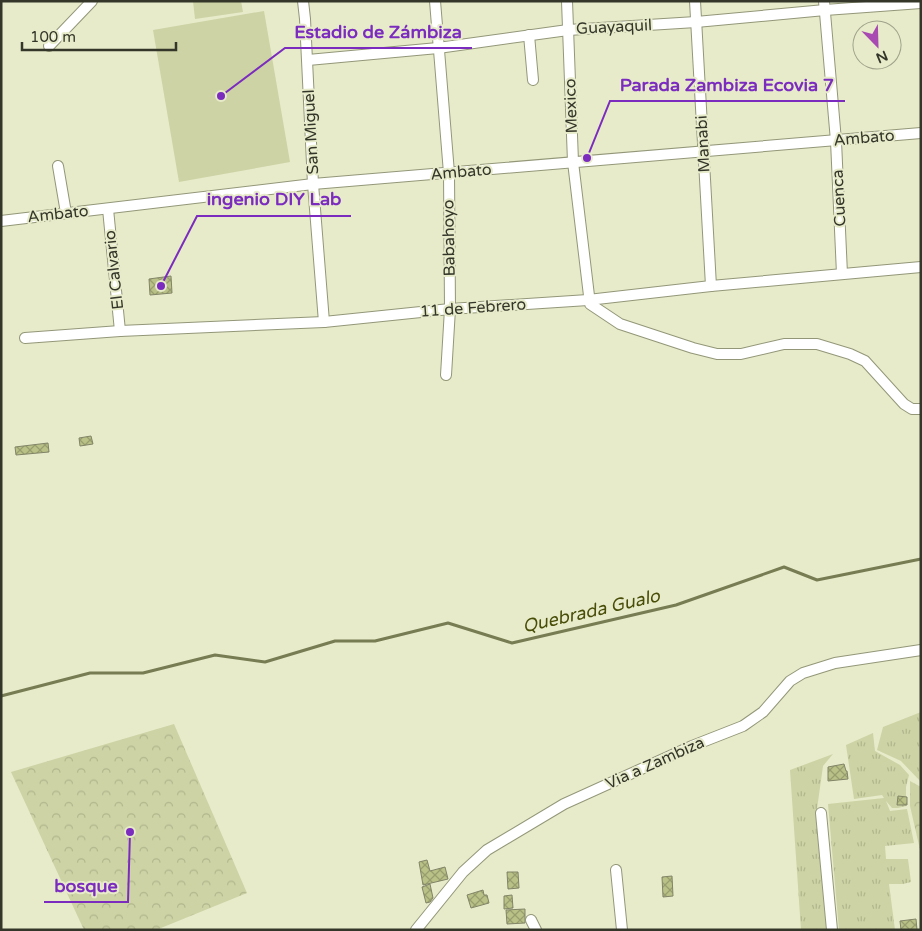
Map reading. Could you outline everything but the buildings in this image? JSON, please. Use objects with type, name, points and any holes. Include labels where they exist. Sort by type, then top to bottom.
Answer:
[{"type":"street","points":[[49,46],[92,1]]},
{"type":"street","name":"San Miguel","points":[[302,1],[308,60],[313,184],[324,322]]},
{"type":"street","name":"Babahoyo","points":[[435,1],[448,173],[450,309],[446,375]]},
{"type":"street","name":"Mexico","points":[[567,1],[573,162],[588,300]]},
{"type":"street","name":"Manabi","points":[[695,1],[711,286]]},
{"type":"street","name":"Guayaquil","points":[[308,60],[438,48],[568,30],[696,22],[825,6],[921,2]]},
{"type":"street","name":"Cuenca","points":[[825,6],[836,141],[842,274]]},
{"type":"street","points":[[530,35],[533,80]]},
{"type":"street","name":"Ambato","points":[[1,220],[313,184],[921,133]]},
{"type":"street","points":[[58,166],[66,213]]},
{"type":"street","name":"El Calvario","points":[[108,209],[120,331]]},
{"type":"street","name":"11 de Febrero","points":[[25,338],[120,331],[324,322],[450,309],[588,300],[711,286],[921,267]]},
{"type":"street","points":[[588,300],[590,304],[620,324],[717,354],[741,354],[784,344],[817,344],[850,354],[865,361],[904,404],[912,409],[921,409]]},
{"type":"street","name":"Via a Zambiza","points":[[416,930],[463,872],[487,850],[564,804],[692,746],[743,726],[763,712],[790,681],[803,673],[835,663],[921,650]]},
{"type":"street","points":[[821,812],[832,930]]},
{"type":"street","points":[[616,870],[622,930]]},
{"type":"street","points":[[531,920],[536,930]]},
{"type":"green space","points":[[193,1],[241,1],[243,12],[195,19]]},
{"type":"green space","points":[[264,11],[290,162],[179,182],[153,30]]},
{"type":"green space","points":[[921,712],[921,782],[901,761],[877,750],[883,727]]},
{"type":"green space","points":[[174,724],[247,893],[156,930],[84,930],[11,772]]},
{"type":"green space","points":[[873,733],[875,751],[900,765],[909,775],[906,787],[906,806],[892,808],[886,801],[890,811],[907,809],[914,843],[885,846],[886,859],[908,859],[911,882],[889,884],[895,930],[839,930],[828,804],[884,798],[882,795],[854,799],[846,745]]},
{"type":"green space","points":[[833,754],[823,766],[816,816],[827,930],[801,930],[790,770]]},
{"type":"green space","points":[[910,781],[921,787],[921,854],[910,806]]},
{"type":"waterway","name":"Quebrada Gualo","points":[[1,696],[90,673],[143,673],[215,655],[265,662],[335,641],[375,641],[448,623],[512,643],[676,605],[784,567],[817,580],[921,559]]},
{"type":"place","name":"Estadio de Zámbiza","points":[[221,96]]},
{"type":"place","name":"Parada Zambiza Ecovia 7","points":[[587,158]]},
{"type":"place","name":"ingenio DIY Lab","points":[[161,286]]},
{"type":"place","name":"bosque","points":[[130,832]]}]
